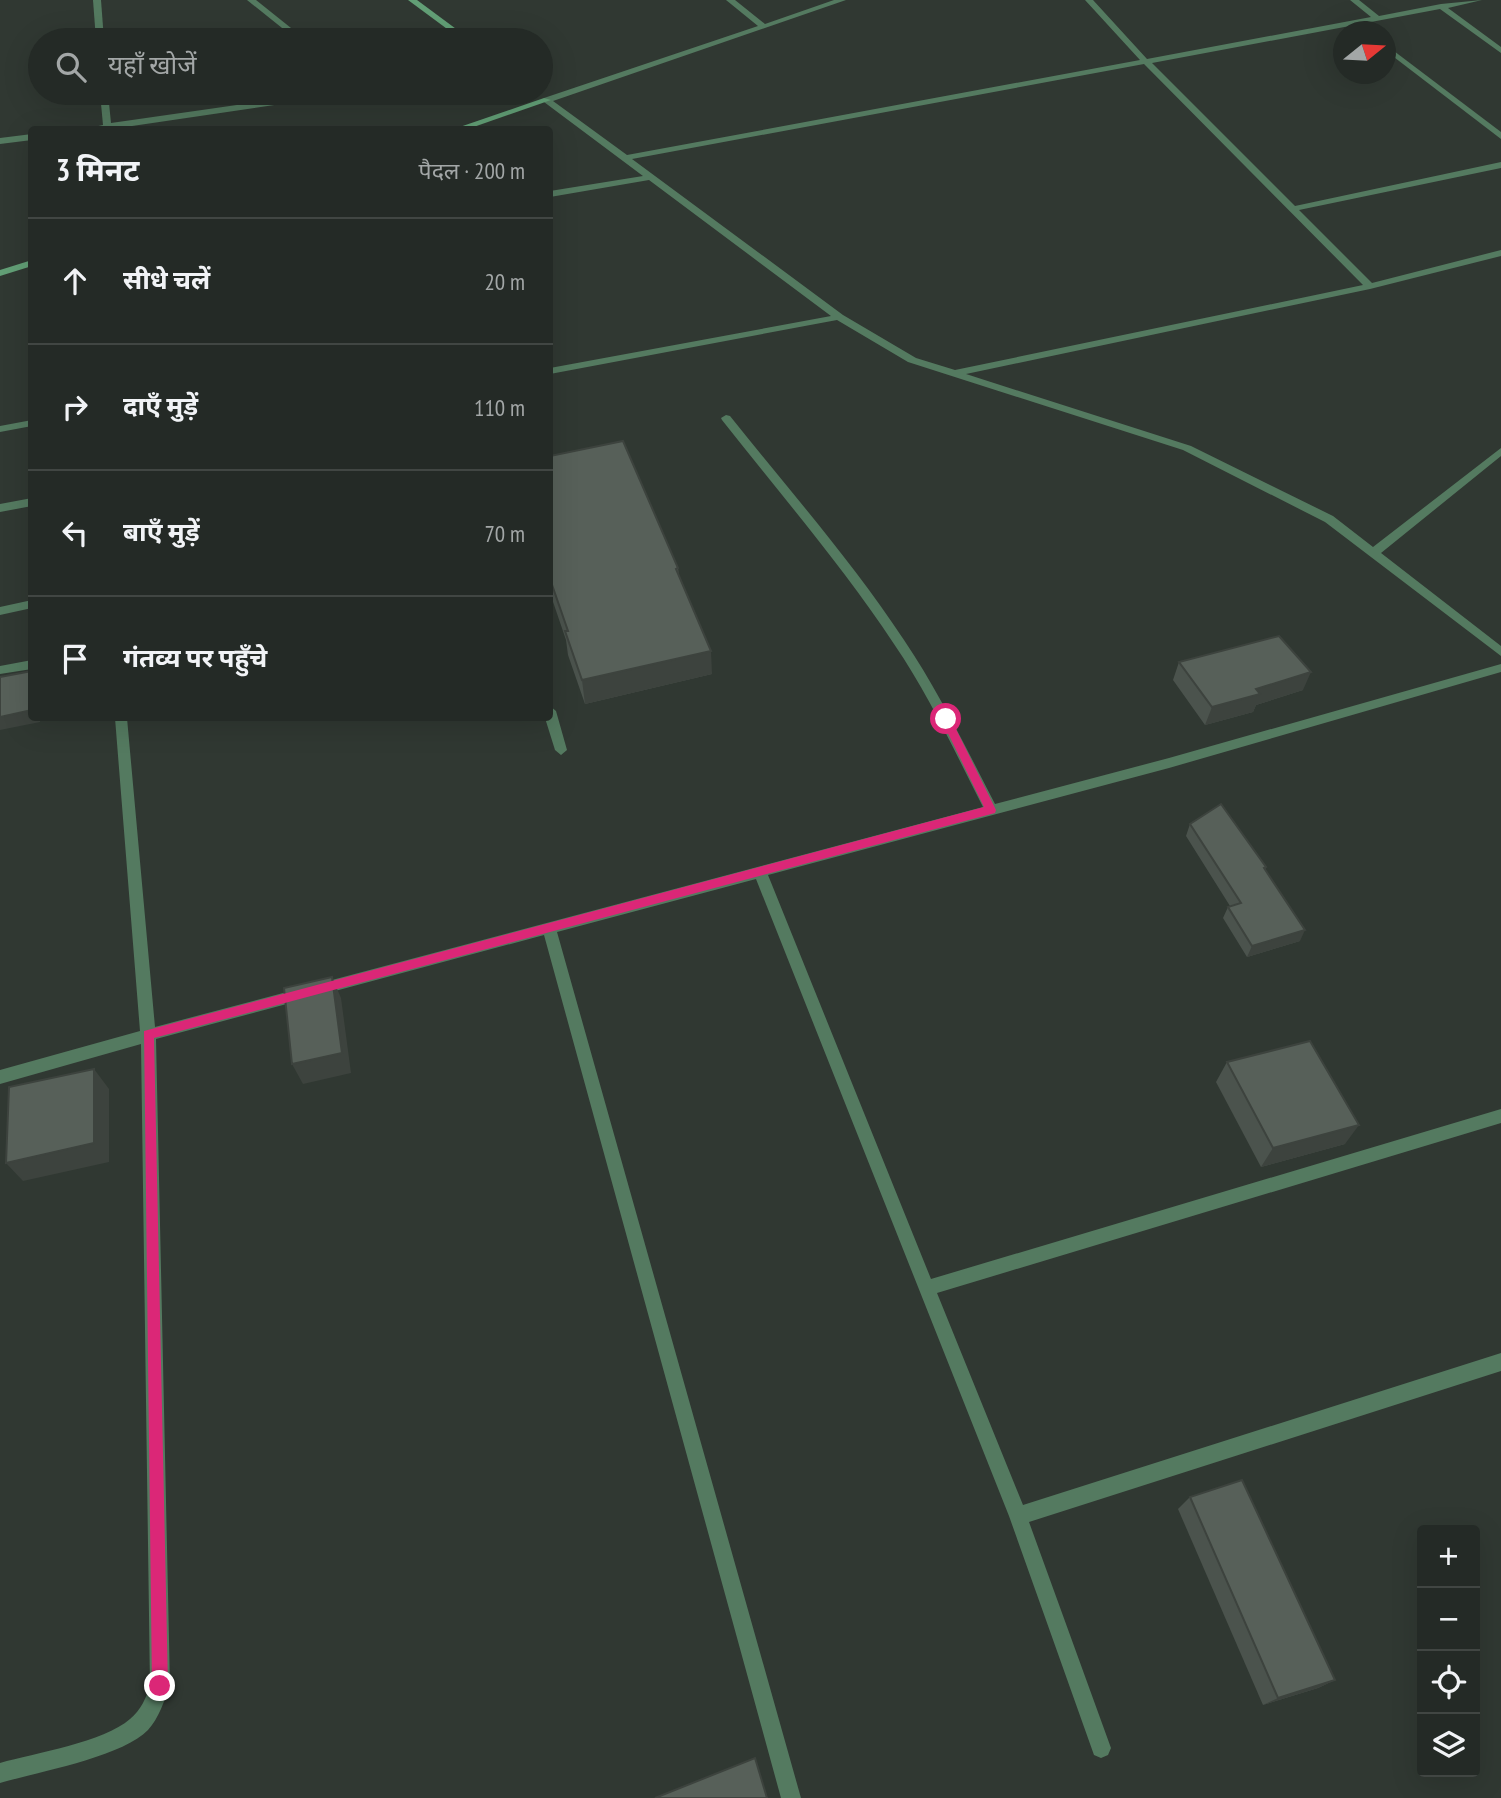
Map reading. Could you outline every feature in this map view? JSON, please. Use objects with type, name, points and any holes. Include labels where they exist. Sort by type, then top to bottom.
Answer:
[{"type":"street","points":[[97,0],[99,28]]},
{"type":"street","points":[[251,0],[287,28]]},
{"type":"street","points":[[412,0],[450,28]]},
{"type":"street","points":[[730,0],[764,26]]},
{"type":"street","points":[[553,93],[842,0]]},
{"type":"street","points":[[1089,0],[1146,62],[1370,286]]},
{"type":"street","points":[[1354,0],[1377,18]]},
{"type":"street","points":[[1359,21],[1478,0]]},
{"type":"street","points":[[1441,6],[1501,51]]},
{"type":"street","points":[[625,158],[1333,26]]},
{"type":"street","points":[[1396,55],[1501,136]]},
{"type":"street","points":[[553,104],[839,317],[912,360],[1187,448],[1329,519],[1501,652]]},
{"type":"street","points":[[105,105],[107,126],[252,105]]},
{"type":"street","points":[[465,126],[519,105]]},
{"type":"street","points":[[0,141],[28,138]]},
{"type":"street","points":[[1292,209],[1501,165]]},
{"type":"street","points":[[553,193],[651,177]]},
{"type":"street","points":[[955,374],[1370,286],[1501,253]]},
{"type":"street","points":[[0,273],[28,264]]},
{"type":"street","points":[[553,370],[839,317]]},
{"type":"street","points":[[726,418],[900,642],[946,719],[991,810]]},
{"type":"street","points":[[0,429],[28,424]]},
{"type":"street","points":[[1373,553],[1501,451]]},
{"type":"street","points":[[0,508],[28,503]]},
{"type":"street","points":[[0,611],[28,605]]},
{"type":"street","points":[[0,670],[28,665]]},
{"type":"street","points":[[0,1077],[148,1035],[1169,763],[1501,668]]},
{"type":"street","points":[[0,1773],[110,1740],[135,1728],[152,1708],[160,1686],[148,1035],[121,721]]},
{"type":"street","points":[[553,721],[561,750]]},
{"type":"street","points":[[760,872],[1018,1516],[1101,1748]]},
{"type":"street","points":[[549,928],[790,1798]]},
{"type":"street","points":[[928,1288],[1501,1116]]},
{"type":"street","points":[[1018,1516],[1501,1362]]},
{"type":"building","points":[[623,441],[711,651],[582,680],[553,588],[553,455]]},
{"type":"building","points":[[1279,636],[1311,672],[1256,689],[1260,694],[1212,707],[1179,662]]},
{"type":"building","points":[[28,672],[28,711],[0,717],[0,677]]},
{"type":"building","points":[[1221,804],[1266,867],[1264,868],[1305,930],[1252,946],[1228,907],[1241,903],[1190,824]]},
{"type":"building","points":[[332,977],[342,1053],[292,1064],[284,988]]},
{"type":"building","points":[[1310,1041],[1359,1125],[1273,1148],[1227,1062]]},
{"type":"building","points":[[94,1069],[94,1143],[6,1163],[9,1087]]},
{"type":"building","points":[[1242,1480],[1335,1680],[1278,1698],[1190,1497]]},
{"type":"building","points":[[755,1758],[767,1798],[655,1798]]},
{"type":"route","points":[[160,1686],[148,1035],[991,810],[946,719]]}]
